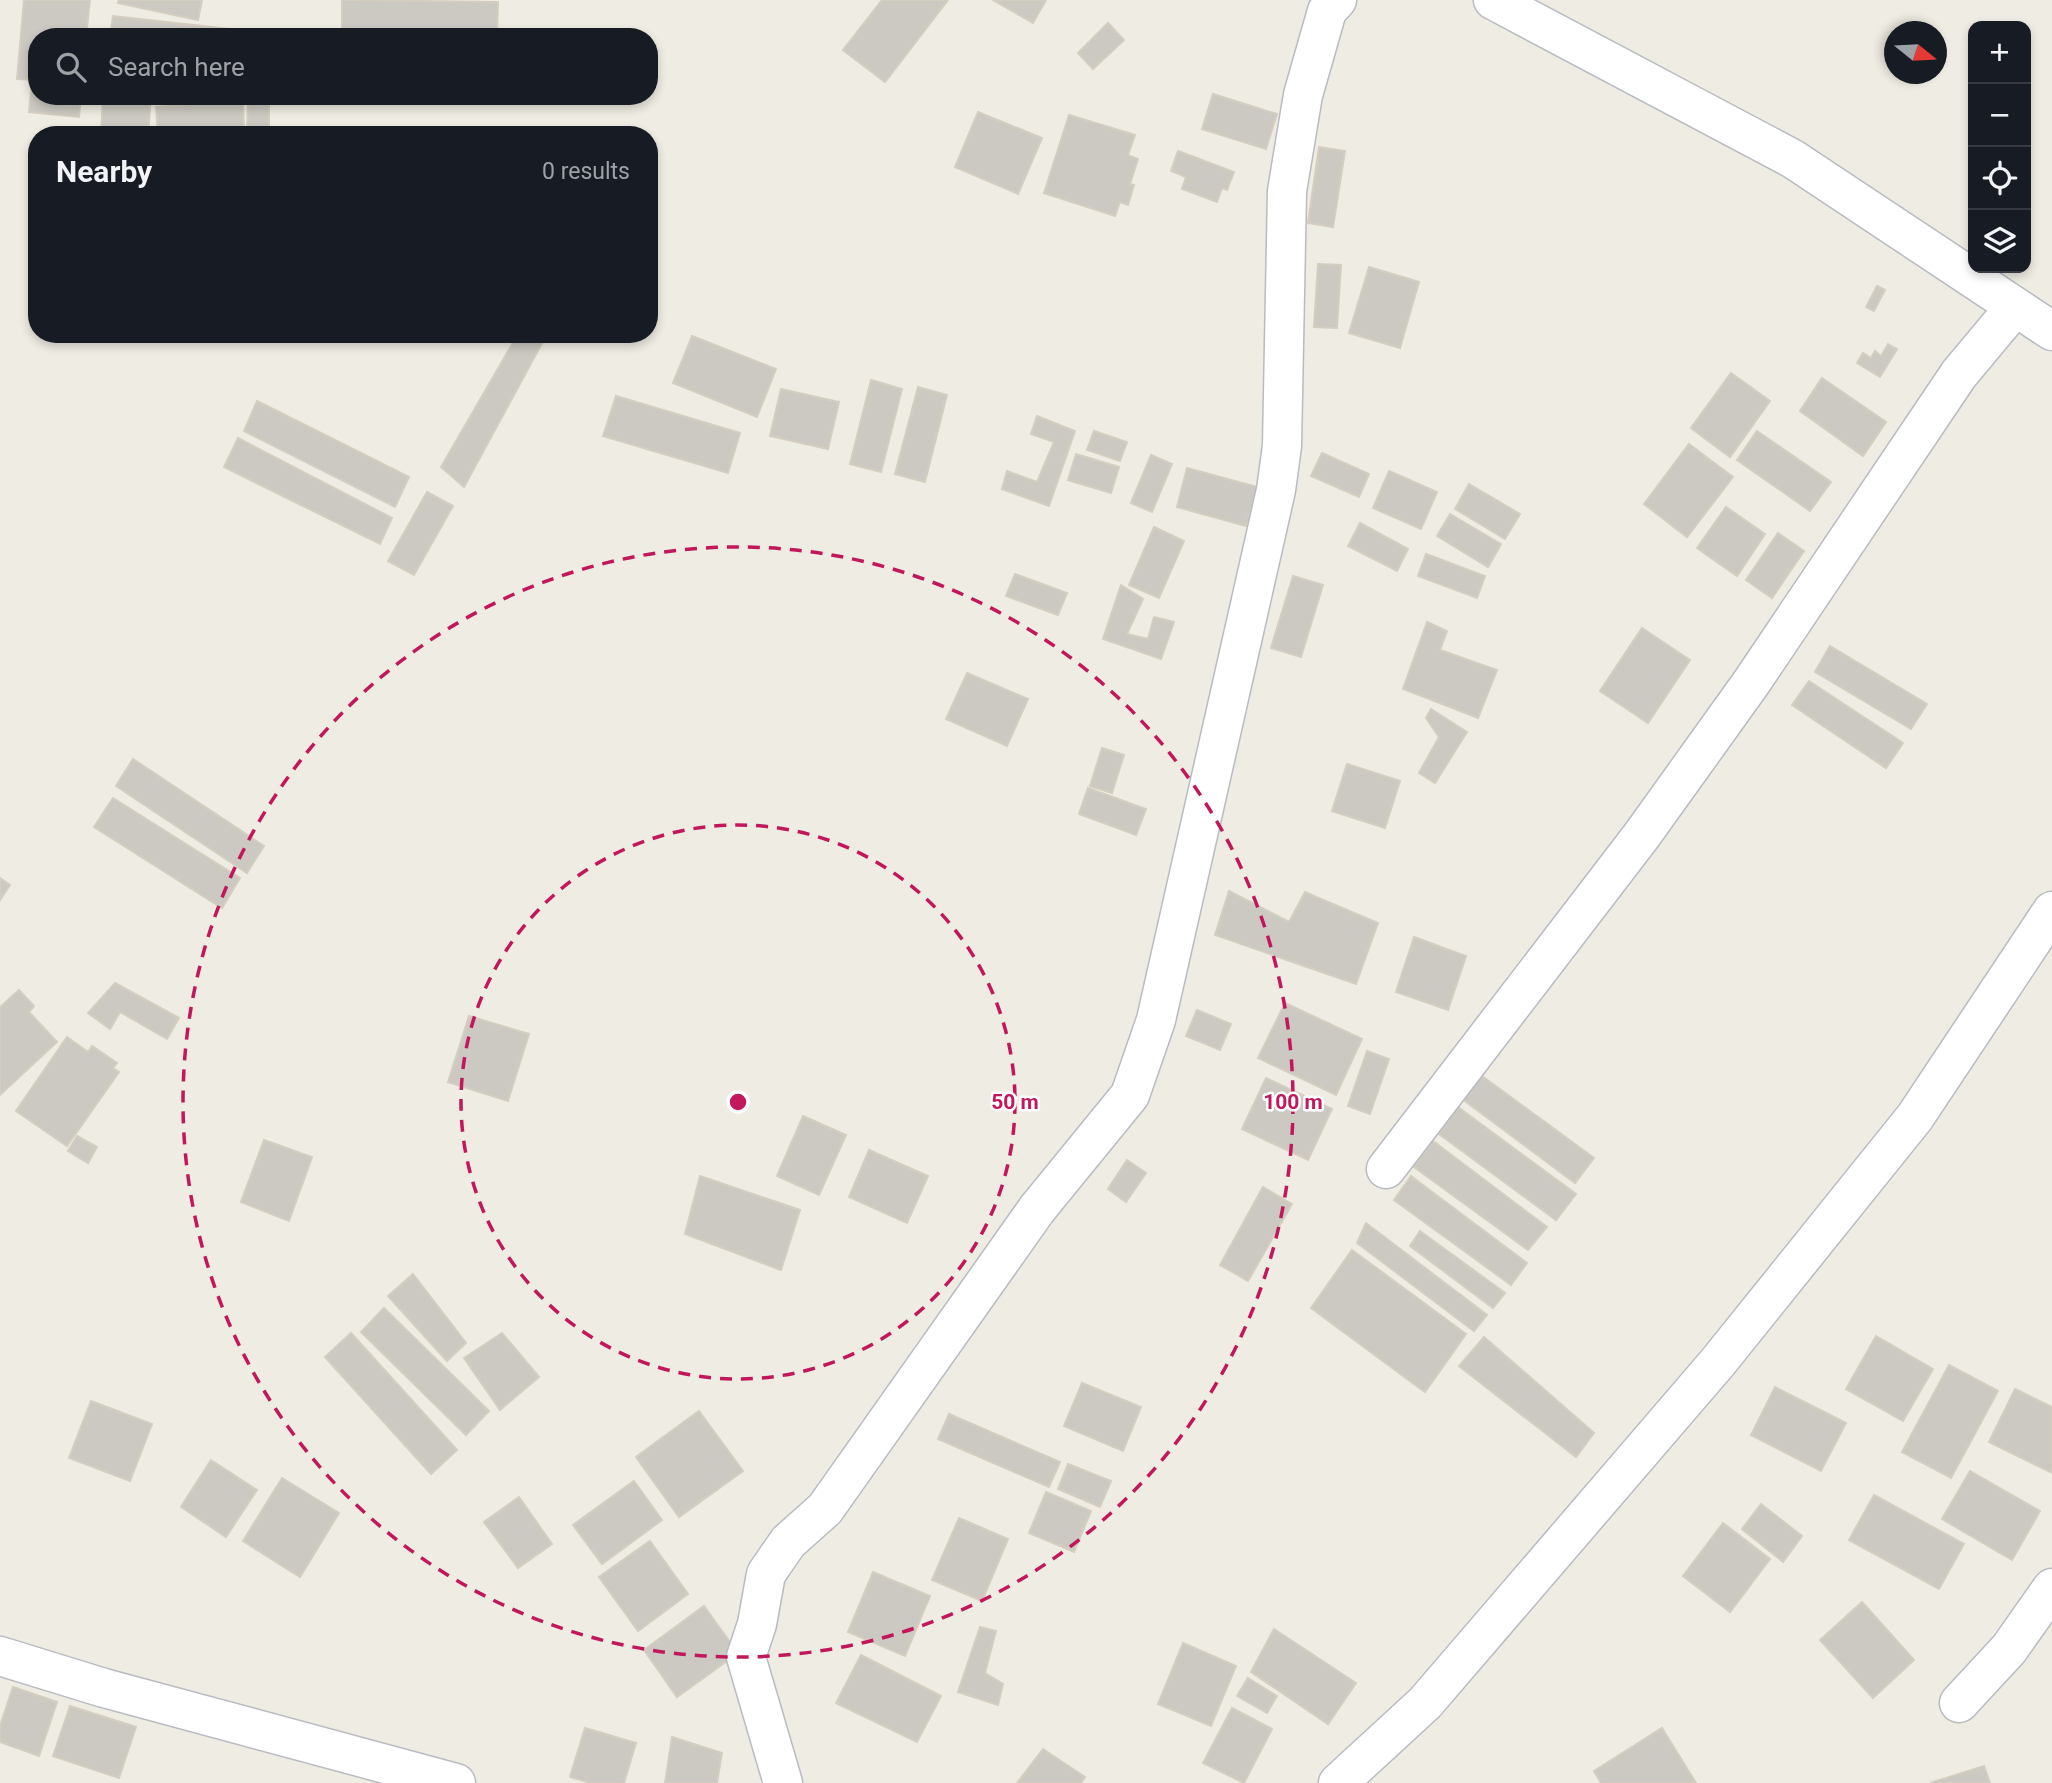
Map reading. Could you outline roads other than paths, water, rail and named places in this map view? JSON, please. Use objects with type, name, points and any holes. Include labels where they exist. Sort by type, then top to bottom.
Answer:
[{"type":"street","points":[[783,1783],[746,1657],[757,1624],[766,1574],[788,1542],[825,1509],[1037,1209],[1130,1095],[1156,1020],[1276,489],[1282,446],[1287,191],[1303,95],[1327,11],[1337,0]]},
{"type":"street","points":[[1493,0],[1793,159],[2052,331]]},
{"type":"street","points":[[1386,1169],[1642,835],[1751,683],[1959,374],[2015,307]]},
{"type":"street","points":[[1338,1783],[1425,1703],[1718,1363],[1915,1117],[2052,911]]},
{"type":"street","points":[[1959,1703],[2009,1649],[2052,1588]]},
{"type":"street","points":[[0,1657],[104,1688],[456,1783]]}]
